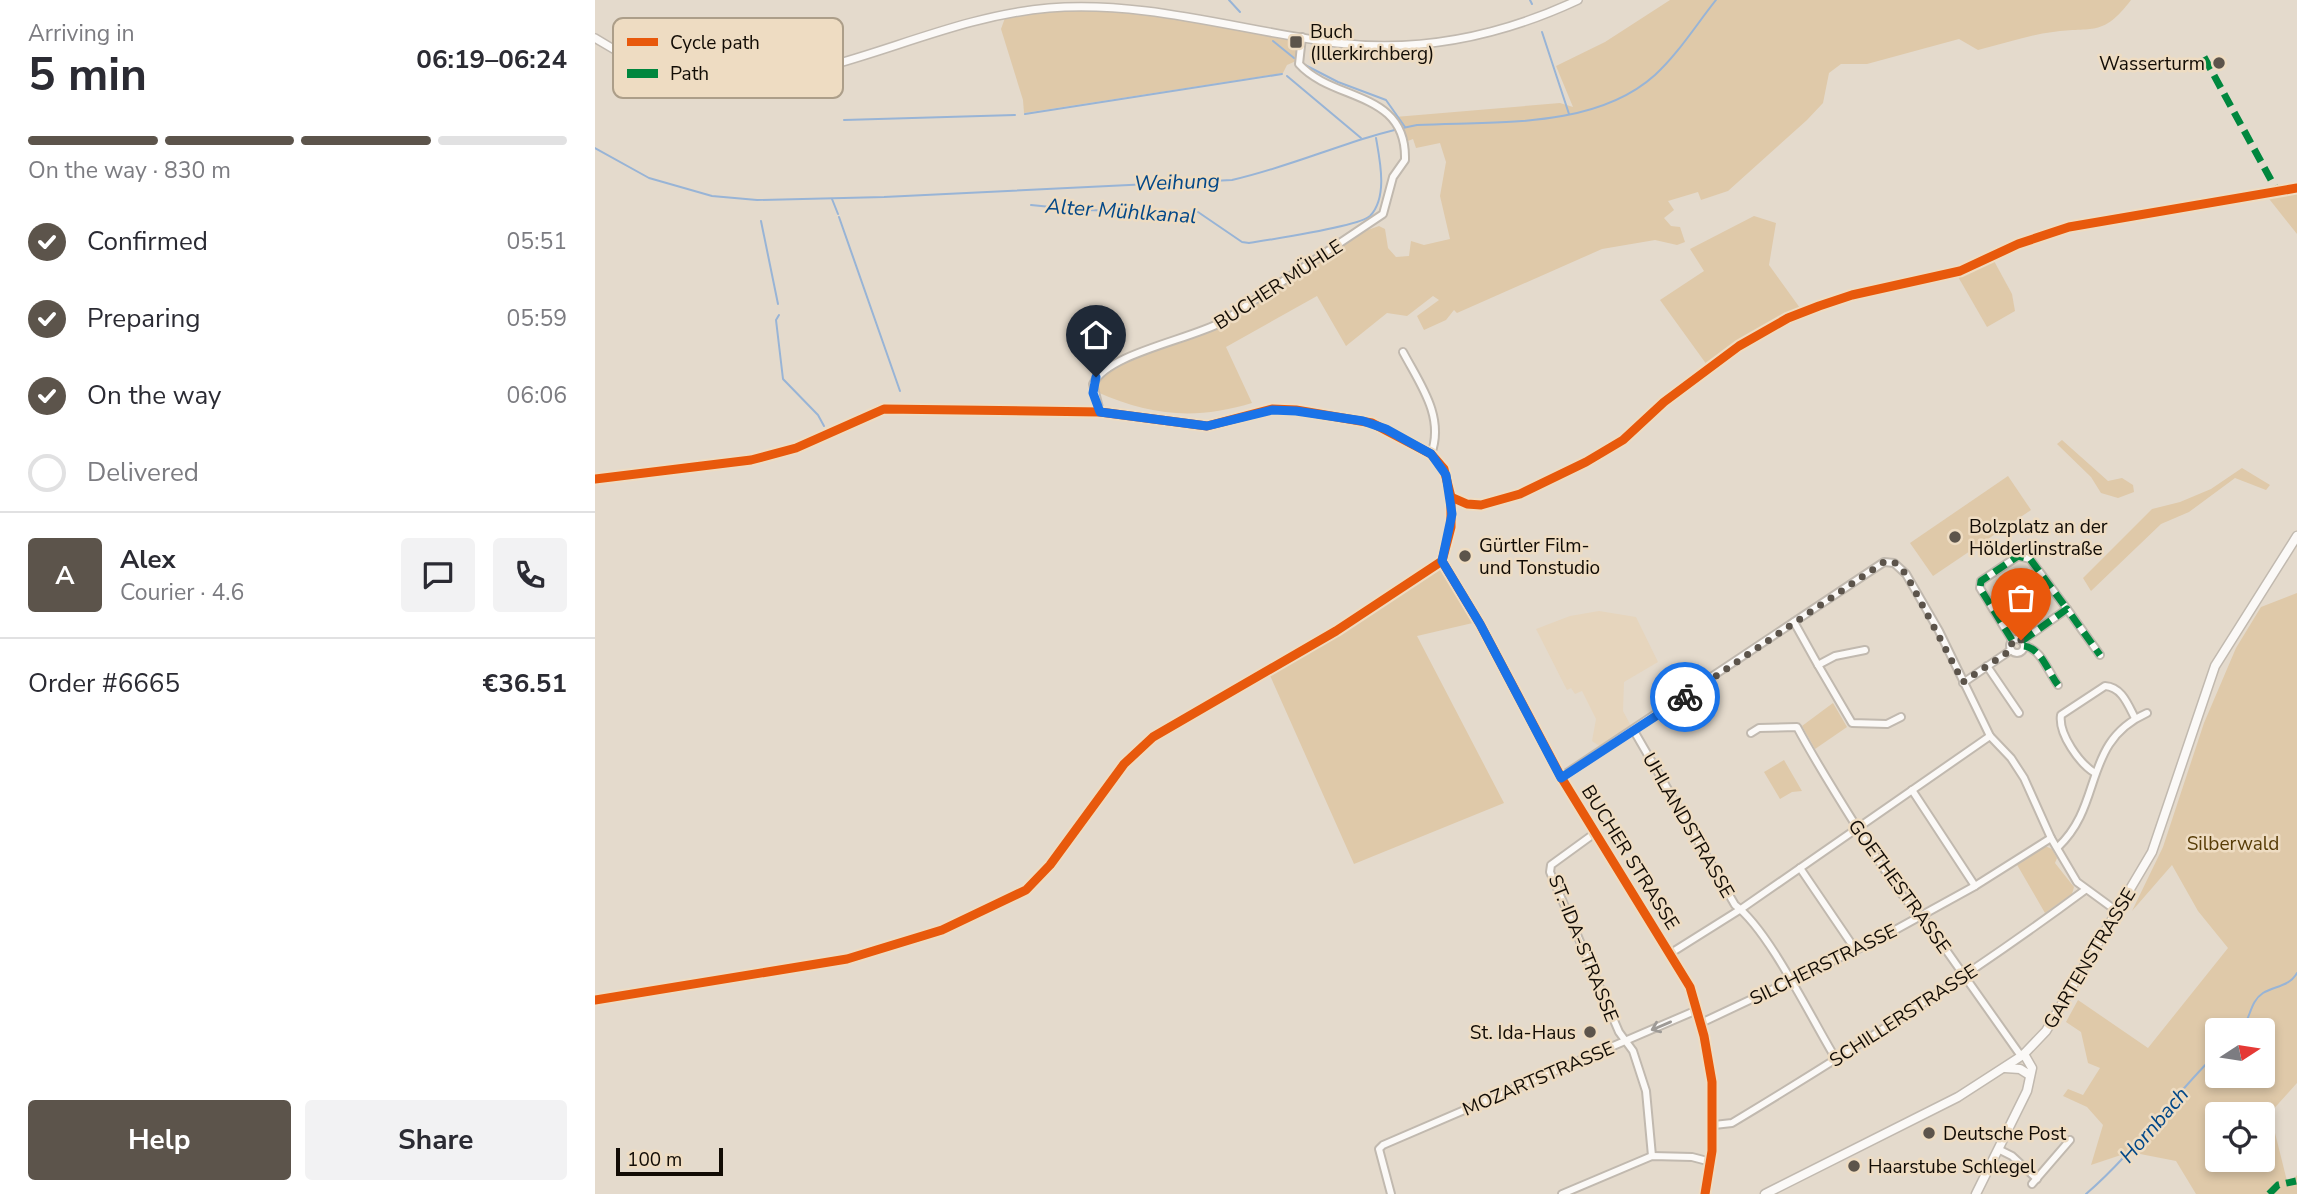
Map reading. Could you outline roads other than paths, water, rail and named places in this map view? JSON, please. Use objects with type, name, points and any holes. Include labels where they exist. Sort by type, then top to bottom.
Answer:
[{"type":"main road","name":"GARTENSTRASSE","points":[[1765,1194],[1929,1112],[2005,1068],[2023,1055],[2057,1016],[2152,852],[2215,666],[2297,536]]},
{"type":"main road","points":[[1976,1194],[2000,1150],[2029,1078],[2032,1068],[2023,1055]]},
{"type":"main road","points":[[2005,1068],[2020,1069],[2029,1078]]},
{"type":"street","points":[[843,65],[996,16],[1050,8],[1088,6],[1158,12],[1337,43],[1389,46],[1453,41],[1511,27],[1579,0]]},
{"type":"street","name":"BUCHER MÜHLE","points":[[1100,412],[1093,384],[1112,363],[1210,328],[1319,254],[1377,221],[1383,214],[1393,177],[1405,160],[1394,122],[1377,103],[1309,75],[1299,64],[1302,37]]},
{"type":"street","points":[[595,38],[613,47]]},
{"type":"street","points":[[1403,352],[1431,406],[1435,426],[1431,454]]},
{"type":"street","points":[[595,480],[751,460],[796,448],[884,409],[1100,412],[1207,426],[1272,410],[1307,412],[1372,423],[1431,454],[1444,469],[1451,497],[1451,527],[1442,561],[1336,631],[1153,737],[1124,764],[1050,865],[1026,890],[942,930],[847,959],[595,1000]]},
{"type":"street","points":[[2011,650],[2012,640],[1980,588],[1981,581],[2018,556],[2030,559],[2101,655]]},
{"type":"street","name":"BUCHER STRASSE","points":[[1442,561],[1480,624],[1561,778],[1685,978],[1701,1023],[1712,1083],[1714,1125],[1705,1194]]},
{"type":"street","points":[[1561,778],[1884,562],[1894,562],[1906,574],[1990,736],[2011,758],[2024,778],[2051,838],[2077,882],[2117,912]]},
{"type":"street","points":[[2011,650],[2019,653],[2023,644],[2067,609]]},
{"type":"street","points":[[1794,622],[1852,723],[1887,724],[1901,717]]},
{"type":"street","points":[[2012,640],[2031,647],[2042,657],[2044,666],[2058,685]]},
{"type":"street","points":[[1818,665],[1835,656],[1865,650]]},
{"type":"street","points":[[1963,682],[2011,650]]},
{"type":"street","points":[[1987,666],[2019,713]]},
{"type":"street","points":[[2095,774],[2079,758],[2062,727],[2061,715],[2105,686],[2111,686],[2119,691],[2135,718]]},
{"type":"street","points":[[2058,847],[2073,833],[2087,803],[2108,742],[2135,718],[2147,713]]},
{"type":"street","name":"GOETHESTRASSE","points":[[1751,733],[1759,728],[1797,727],[1857,828],[1916,913],[1922,916],[2023,1055]]},
{"type":"street","name":"UHLANDSTRASSE","points":[[1635,731],[1735,905],[1741,909],[1790,979],[1836,1059]]},
{"type":"street","points":[[1671,953],[1800,869],[1990,736]]},
{"type":"street","points":[[1912,790],[1975,886]]},
{"type":"street","name":"ST.-IDA-STRASSE","points":[[1595,833],[1551,865],[1550,872],[1624,1041]]},
{"type":"street","name":"SILCHERSTRASSE","points":[[1701,1023],[1922,916],[2051,838]]},
{"type":"street","points":[[1800,869],[1856,949]]},
{"type":"street","name":"SCHILLERSTRASSE","points":[[1714,1125],[1732,1123],[1836,1059],[1964,975],[2085,890]]},
{"type":"street","name":"MOZARTSTRASSE","points":[[1391,1194],[1379,1149],[1697,1010]]},
{"type":"street","points":[[1624,1041],[1633,1051],[1646,1091],[1652,1156]]},
{"type":"street","points":[[2000,1150],[2012,1156],[2034,1182],[2070,1140]]},
{"type":"street","points":[[1562,1194],[1652,1156],[1692,1157],[1711,1162]]},
{"type":"waterway","points":[[1229,0],[1240,12]]},
{"type":"waterway","points":[[1530,0],[1532,4]]},
{"type":"waterway","name":"Weihung","points":[[595,148],[649,178],[712,196],[757,200],[884,197],[1232,180],[1417,125],[1542,119],[1603,105],[1630,93],[1655,75],[1679,49],[1716,0]]},
{"type":"waterway","points":[[1542,32],[1569,114]]},
{"type":"waterway","points":[[1273,41],[1294,58]]},
{"type":"waterway","points":[[1305,65],[1338,82],[1386,100],[1405,127]]},
{"type":"waterway","points":[[1025,114],[1282,74]]},
{"type":"waterway","points":[[1287,76],[1361,138]]},
{"type":"waterway","points":[[844,120],[1015,115]]},
{"type":"waterway","name":"Alter Mühlkanal","points":[[1031,205],[1081,210],[1198,212],[1242,242],[1249,243],[1313,232],[1363,220],[1376,208],[1381,189],[1376,138]]},
{"type":"waterway","points":[[832,199],[838,214]]},
{"type":"waterway","points":[[839,217],[900,391]]},
{"type":"waterway","points":[[761,221],[778,304]]},
{"type":"waterway","points":[[779,315],[776,320],[783,379],[818,415],[824,426]]},
{"type":"waterway","name":"Hornbach","points":[[2248,1018],[2258,997],[2286,983],[2297,973]]},
{"type":"waterway","name":"Hornbach","points":[[2086,1194],[2121,1161],[2205,1066]]},
{"type":"place","name":"Buch (Illerkirchberg)","points":[[1296,42]]},
{"type":"place","name":"Wasserturm","points":[[2219,63]]},
{"type":"place","name":"Bolzplatz an der Hölderlinstraße","points":[[1955,537]]},
{"type":"place","name":"Gürtler Film- und Tonstudio","points":[[1465,556]]},
{"type":"place","name":"St. Ida-Haus","points":[[1590,1032]]},
{"type":"place","name":"Deutsche Post","points":[[1929,1133]]},
{"type":"place","name":"Haarstube Schlegel","points":[[1854,1166]]},
{"type":"park label","name":"Silberwald","points":[[2233,843]]}]
